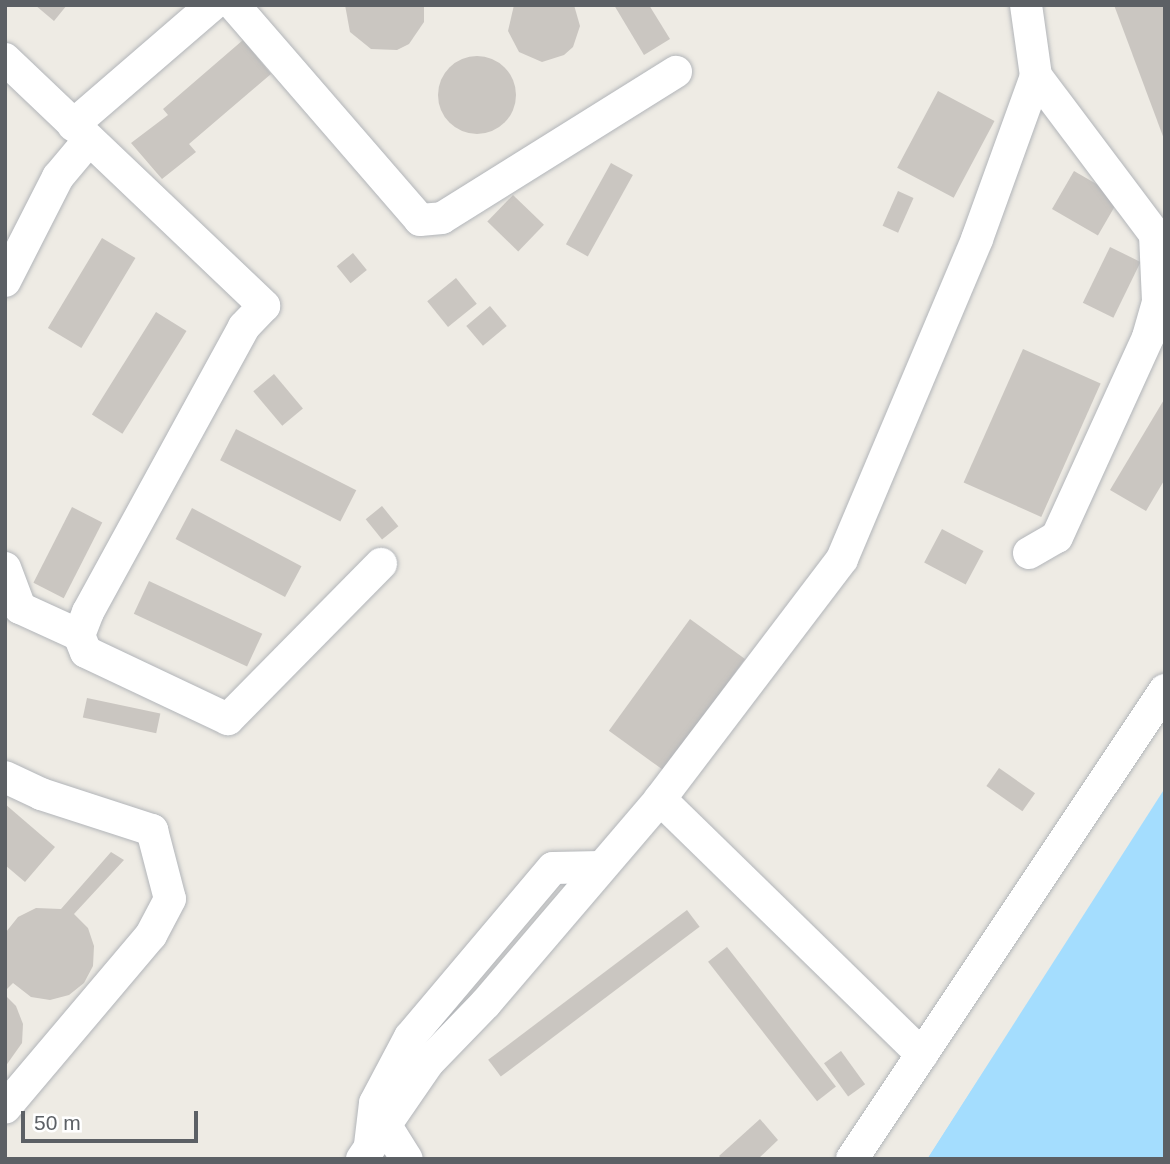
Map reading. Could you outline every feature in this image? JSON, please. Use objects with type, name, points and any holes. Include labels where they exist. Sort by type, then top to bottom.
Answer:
[{"type":"street","points":[[5,281],[81,132],[212,5]]},
{"type":"street","points":[[407,1159],[373,1144],[374,1103],[410,1037],[553,868],[601,867],[660,799],[842,559],[977,239],[1036,76],[1026,5]]},
{"type":"street","points":[[243,8],[421,220],[442,218],[676,72]]},
{"type":"street","points":[[5,59],[264,306],[244,327],[79,635]]},
{"type":"street","points":[[1029,553],[1057,537],[1148,337],[1158,301],[1160,242],[1036,76]]},
{"type":"street","points":[[5,568],[20,608],[79,635],[86,652],[228,719],[382,564]]},
{"type":"street","points":[[852,1159],[1165,690]]},
{"type":"street","points":[[5,777],[41,794],[152,830],[170,899],[151,935],[5,1108]]},
{"type":"street","points":[[660,799],[922,1055]]},
{"type":"water","points":[[1165,788],[1165,1159],[927,1159]]},
{"type":"pier","points":[[1165,784],[927,1159],[924,1159],[1162,786]]},
{"type":"building","points":[[35,5],[67,5],[54,21]]},
{"type":"building","points":[[345,5],[424,5],[424,22],[409,44],[397,50],[371,49],[350,32]]},
{"type":"building","points":[[514,5],[574,5],[580,26],[573,47],[564,55],[542,62],[519,52],[508,31]]},
{"type":"building","points":[[614,5],[649,5],[670,39],[644,55]]},
{"type":"building","points":[[1114,5],[1165,5],[1165,139],[1164,139]]},
{"type":"building","points":[[243,40],[271,74],[189,144],[196,152],[162,179],[131,143],[168,115],[163,109]]},
{"type":"building","points":[[477,56],[492,59],[505,67],[513,80],[516,95],[513,110],[505,123],[492,131],[477,134],[462,131],[449,123],[441,110],[438,95],[441,80],[449,67],[462,59]]},
{"type":"building","points":[[938,91],[995,121],[954,198],[897,168]]},
{"type":"building","points":[[611,163],[633,175],[588,256],[566,244]]},
{"type":"building","points":[[1074,171],[1120,198],[1098,236],[1052,209]]},
{"type":"building","points":[[898,191],[914,198],[898,233],[883,226]]},
{"type":"building","points":[[513,195],[544,225],[518,251],[487,222]]},
{"type":"building","points":[[102,238],[135,258],[81,348],[48,328]]},
{"type":"building","points":[[1110,247],[1141,262],[1113,318],[1083,303]]},
{"type":"building","points":[[353,253],[367,270],[351,283],[337,266]]},
{"type":"building","points":[[456,278],[477,304],[448,327],[427,301]]},
{"type":"building","points":[[490,306],[507,326],[483,346],[466,326]]},
{"type":"building","points":[[156,312],[187,331],[122,434],[92,415]]},
{"type":"building","points":[[1023,349],[1101,384],[1041,517],[964,482]]},
{"type":"building","points":[[274,374],[303,408],[282,426],[253,391]]},
{"type":"building","points":[[1165,398],[1165,479],[1146,511],[1110,490]]},
{"type":"building","points":[[236,429],[356,490],[340,521],[220,460]]},
{"type":"building","points":[[382,506],[398,526],[382,539],[366,519]]},
{"type":"building","points":[[72,507],[102,522],[64,598],[33,583]]},
{"type":"building","points":[[192,508],[301,566],[285,597],[176,539]]},
{"type":"building","points":[[942,529],[983,551],[966,585],[924,563]]},
{"type":"building","points":[[149,581],[262,634],[247,666],[134,614]]},
{"type":"building","points":[[690,619],[745,659],[664,771],[609,731]]},
{"type":"building","points":[[87,698],[160,714],[156,733],[83,718]]},
{"type":"building","points":[[999,768],[1035,793],[1022,811],[986,786]]},
{"type":"building","points":[[5,804],[55,847],[25,882],[5,865]]},
{"type":"building","points":[[111,852],[124,860],[74,914],[88,928],[94,946],[93,966],[84,983],[69,995],[50,1000],[31,997],[13,983],[5,991],[6,932],[18,917],[36,908],[61,909]]},
{"type":"building","points":[[687,910],[700,927],[501,1077],[488,1060]]},
{"type":"building","points":[[727,947],[836,1086],[817,1101],[708,962]]},
{"type":"building","points":[[5,995],[16,1006],[23,1024],[22,1043],[5,1067]]},
{"type":"building","points":[[841,1051],[865,1084],[848,1097],[824,1063]]},
{"type":"building","points":[[760,1119],[778,1140],[758,1159],[722,1159],[719,1156]]}]
